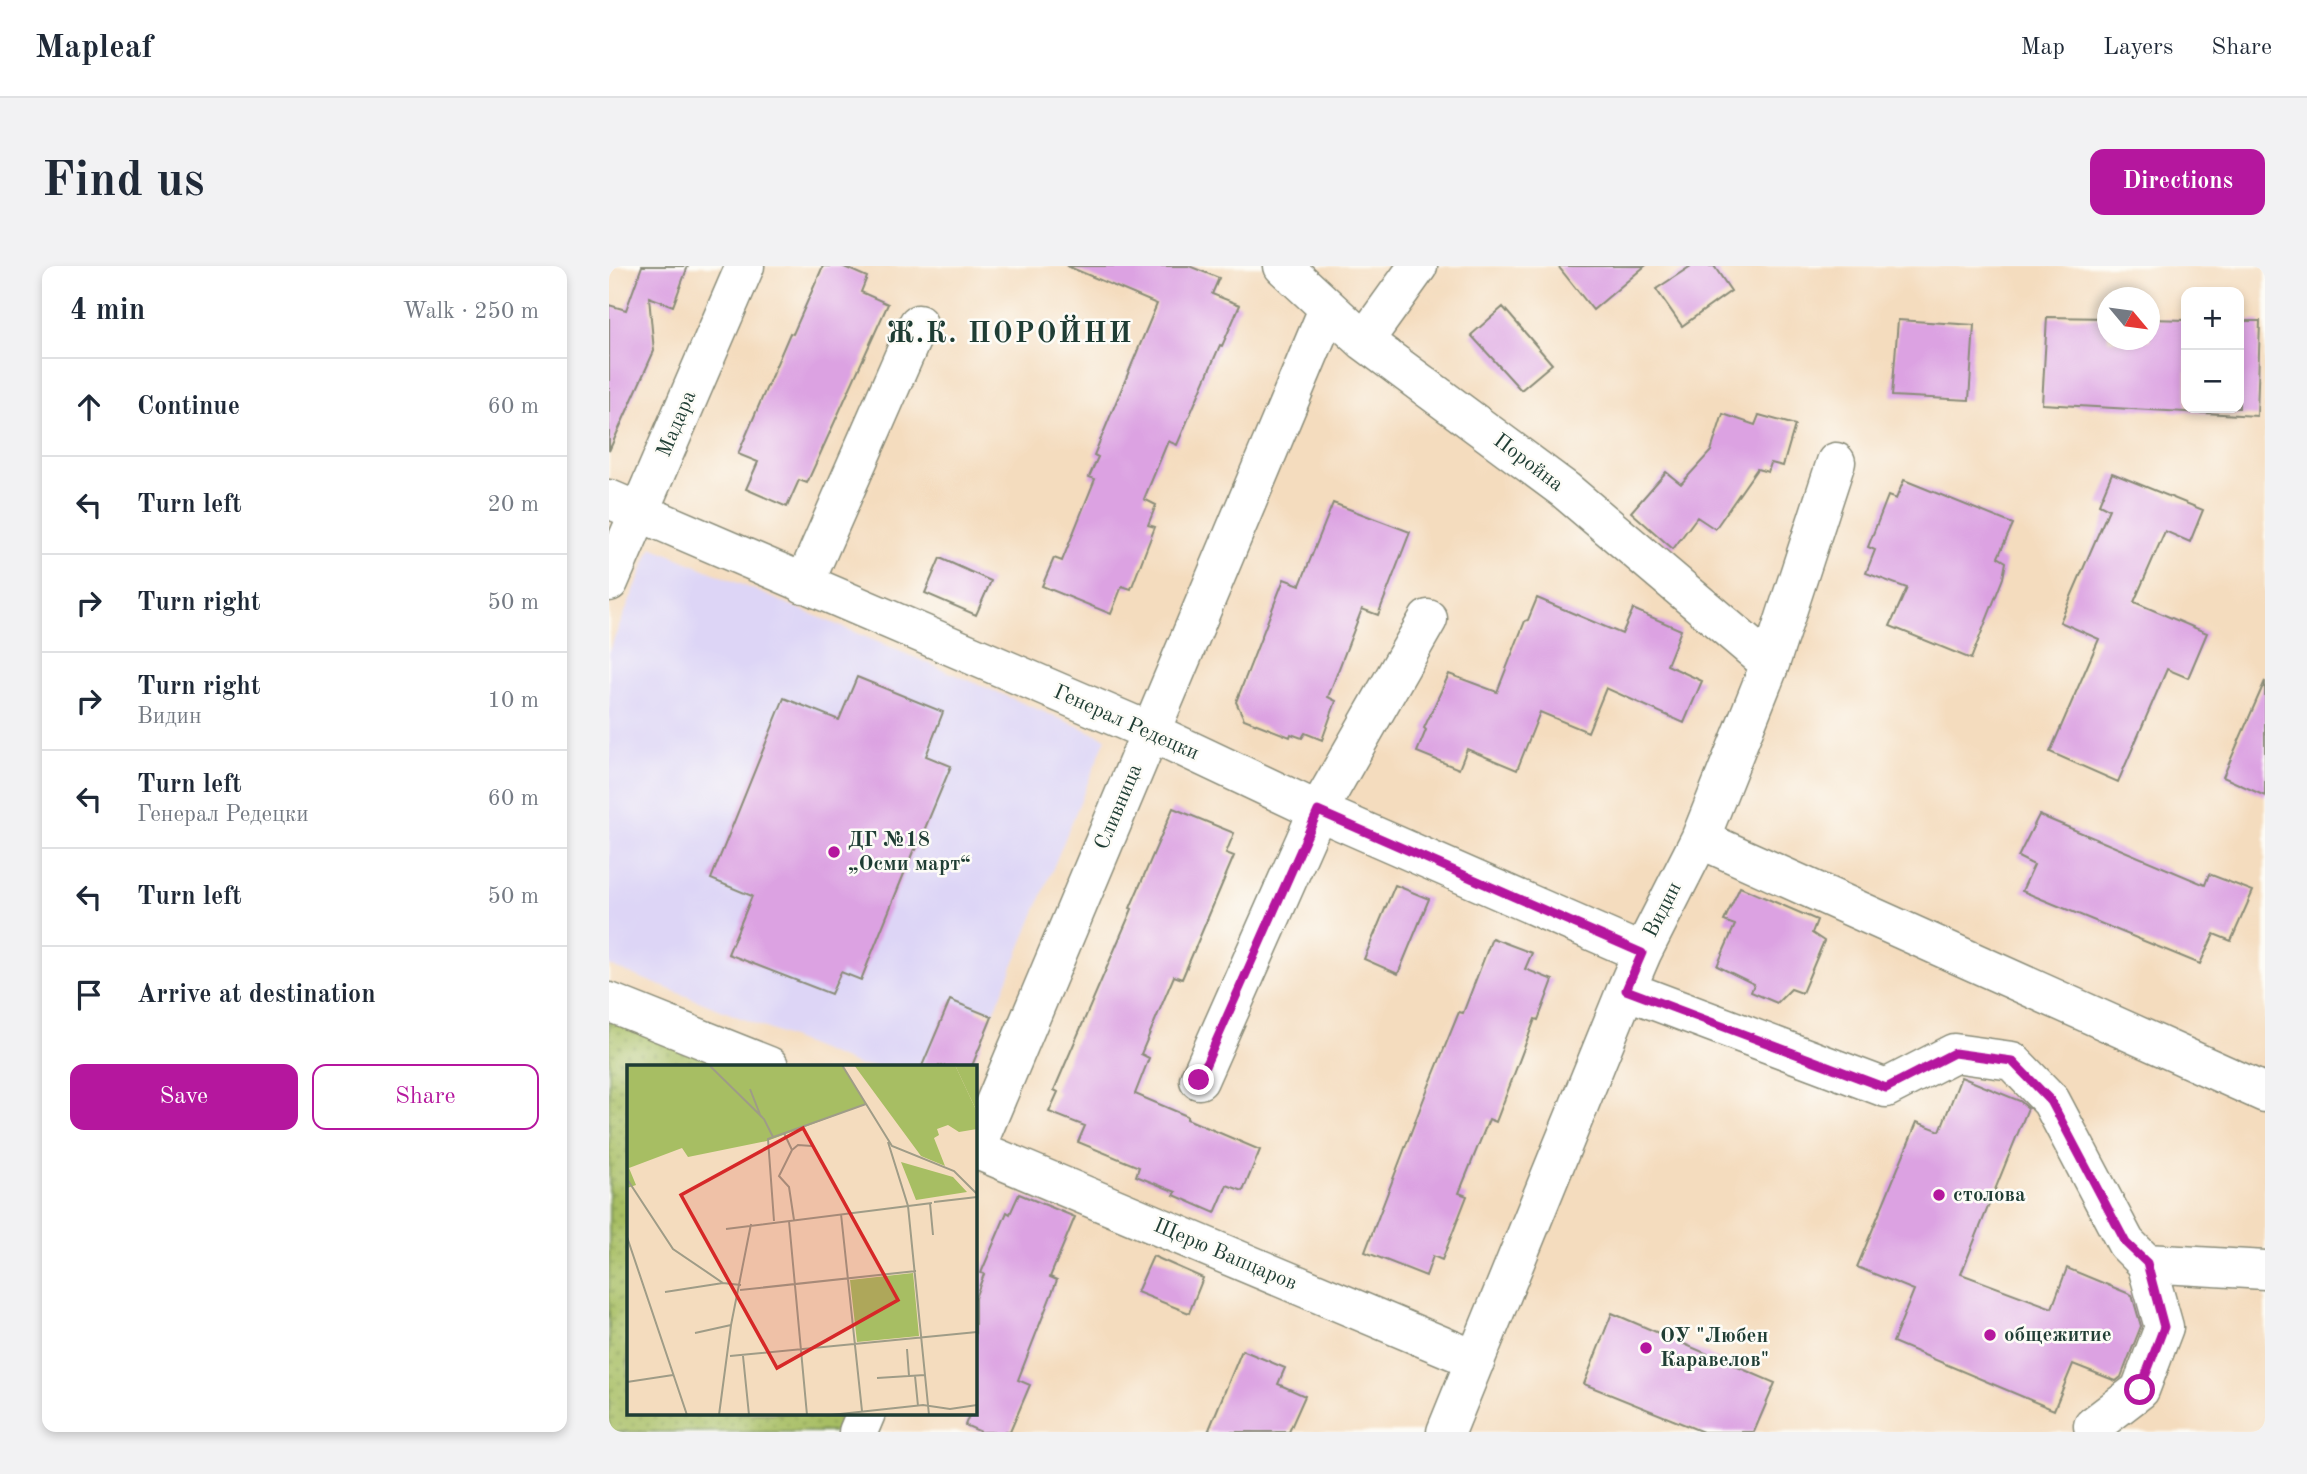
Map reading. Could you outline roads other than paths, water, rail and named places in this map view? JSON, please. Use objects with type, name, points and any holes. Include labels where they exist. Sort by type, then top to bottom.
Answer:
[{"type":"street","name":"Мадара","points":[[609,582],[624,505],[745,266]]},
{"type":"street","name":"Поройна","points":[[1283,266],[1364,341],[1565,490],[1770,664]]},
{"type":"street","points":[[1364,341],[1418,266]]},
{"type":"street","name":"Сливница","points":[[977,1144],[1328,309]]},
{"type":"street","points":[[804,584],[918,324]]},
{"type":"street","name":"Видин","points":[[1446,1432],[1626,990],[1700,839],[1770,664],[1836,462]]},
{"type":"street","name":"Генерал Редецки","points":[[624,505],[1151,732],[1318,811],[1642,953]]},
{"type":"street","points":[[1199,1080],[1318,811],[1428,619]]},
{"type":"street","points":[[1700,839],[2265,1093]]},
{"type":"street","points":[[1626,990],[1886,1088],[1954,1053],[2012,1061],[2051,1101],[2126,1243],[2147,1263],[2164,1327],[2140,1390],[2093,1426]]},
{"type":"street","points":[[609,1002],[766,1065]]},
{"type":"street","name":"Щерю Вапцаров","points":[[977,1150],[1476,1360]]},
{"type":"street","points":[[2147,1263],[2265,1270]]},
{"type":"street","points":[[858,1432],[866,1414]]},
{"type":"place","name":"ДГ №18 „Осми март“","points":[[834,852]]},
{"type":"place","name":"столова","points":[[1939,1195]]},
{"type":"place","name":"общежитие","points":[[1990,1335]]},
{"type":"place","name":"ОУ \"Любен Каравелов\"","points":[[1646,1348]]},
{"type":"district","name":"Ж.К. ПОРОЙНИ","points":[[1010,335]]}]
